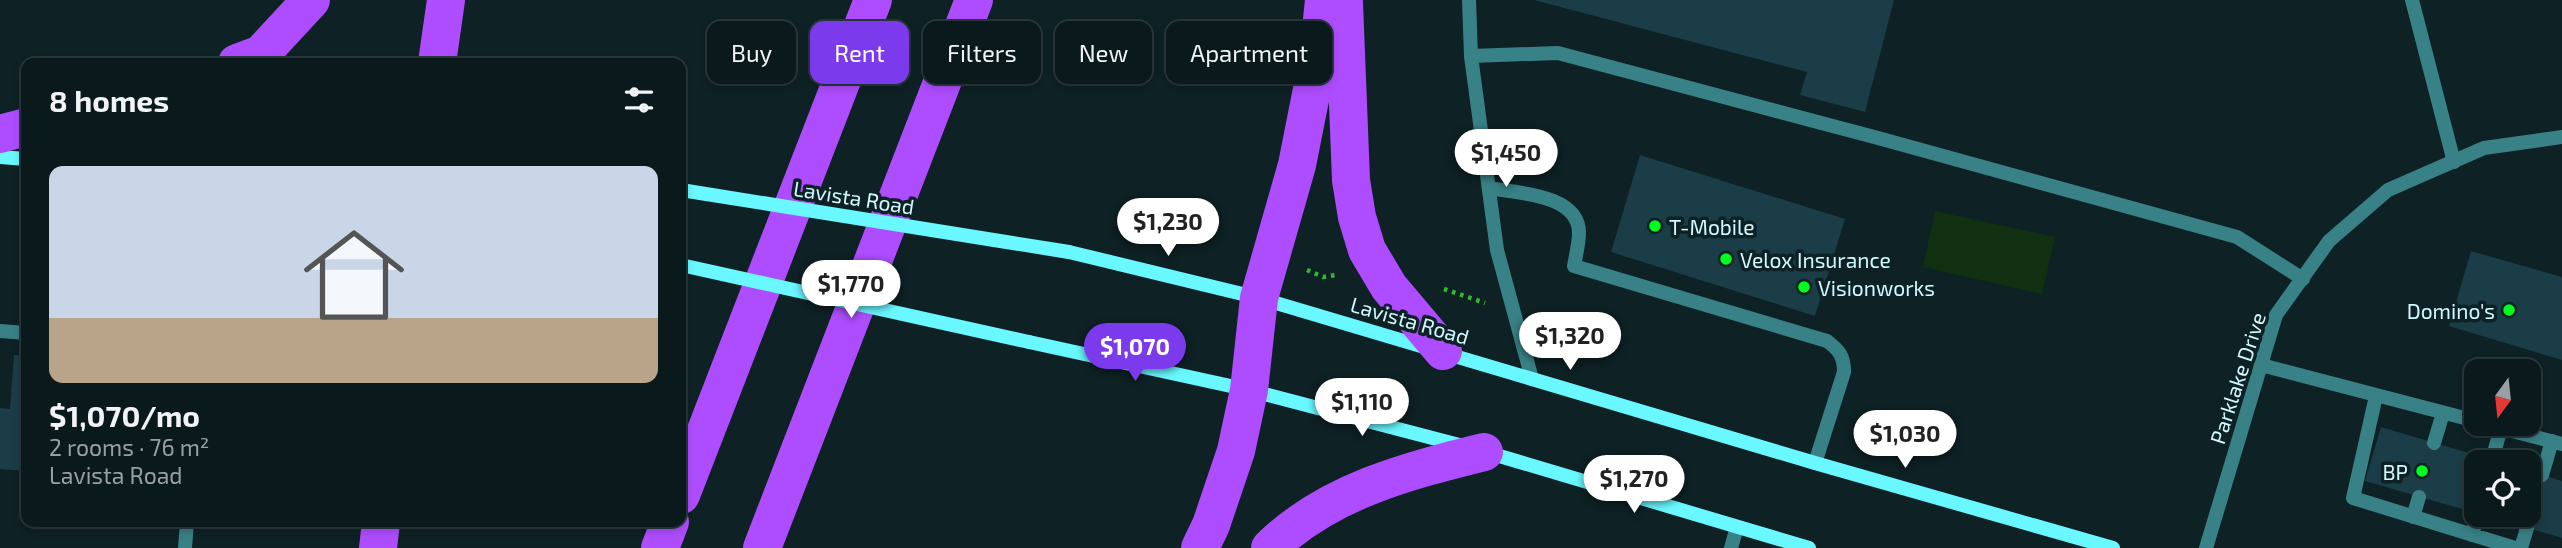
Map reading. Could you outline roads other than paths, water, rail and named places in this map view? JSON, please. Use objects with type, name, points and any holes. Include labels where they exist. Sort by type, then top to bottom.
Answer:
[{"type":"highway","points":[[250,58],[261,54],[312,0]]},
{"type":"highway","points":[[438,58],[446,0]]},
{"type":"highway","points":[[686,482],[873,0]]},
{"type":"highway","points":[[762,548],[974,0]]},
{"type":"highway","points":[[1200,548],[1211,525],[1236,451],[1249,390],[1259,298],[1297,165],[1318,59],[1324,0]]},
{"type":"highway","points":[[1344,0],[1351,180],[1357,217],[1367,250],[1389,287],[1443,351]]},
{"type":"highway","points":[[0,134],[21,128]]},
{"type":"highway","points":[[1270,548],[1310,516],[1374,483],[1484,452]]},
{"type":"highway","points":[[378,548],[381,527]]},
{"type":"highway","points":[[660,548],[668,527]]},
{"type":"main road","points":[[0,157],[21,159]]},
{"type":"main road","name":"Lavista Road","points":[[686,191],[1069,252],[1259,298],[1815,463],[2113,548]]},
{"type":"main road","points":[[686,266],[1249,390],[1484,452],[1809,548]]},
{"type":"street","points":[[1469,0],[1471,56],[1497,250],[1532,379]]},
{"type":"street","points":[[2412,0],[2454,162]]},
{"type":"street","points":[[1471,56],[1558,53],[1851,131],[2237,237],[2303,279]]},
{"type":"street","name":"Parklake Drive","points":[[2206,548],[2276,315],[2329,241],[2388,190],[2484,148],[2562,137]]},
{"type":"street","points":[[1489,188],[1548,198],[1566,207],[1576,218],[1579,232],[1574,266],[1827,341],[1838,349],[1844,358],[1844,372],[1815,463]]},
{"type":"street","points":[[0,331],[21,333]]},
{"type":"street","points":[[2261,365],[2464,418]]},
{"type":"street","points":[[2376,396],[2353,498],[2515,548]]},
{"type":"street","points":[[2434,443],[2443,413]]},
{"type":"street","points":[[2531,436],[2557,443],[2542,475]]},
{"type":"street","points":[[2413,517],[2419,497]]},
{"type":"street","points":[[185,548],[187,527]]},
{"type":"street","points":[[1731,548],[1737,527]]},
{"type":"street","points":[[2472,535],[2474,527]]},
{"type":"street","points":[[2521,548],[2527,528]]},
{"type":"place","name":"T-Mobile","points":[[1655,226]]},
{"type":"place","name":"Velox Insurance","points":[[1726,259]]},
{"type":"place","name":"Visionworks","points":[[1804,287]]},
{"type":"place","name":"Domino's","points":[[2509,310]]},
{"type":"place","name":"BP","points":[[2422,471]]}]
